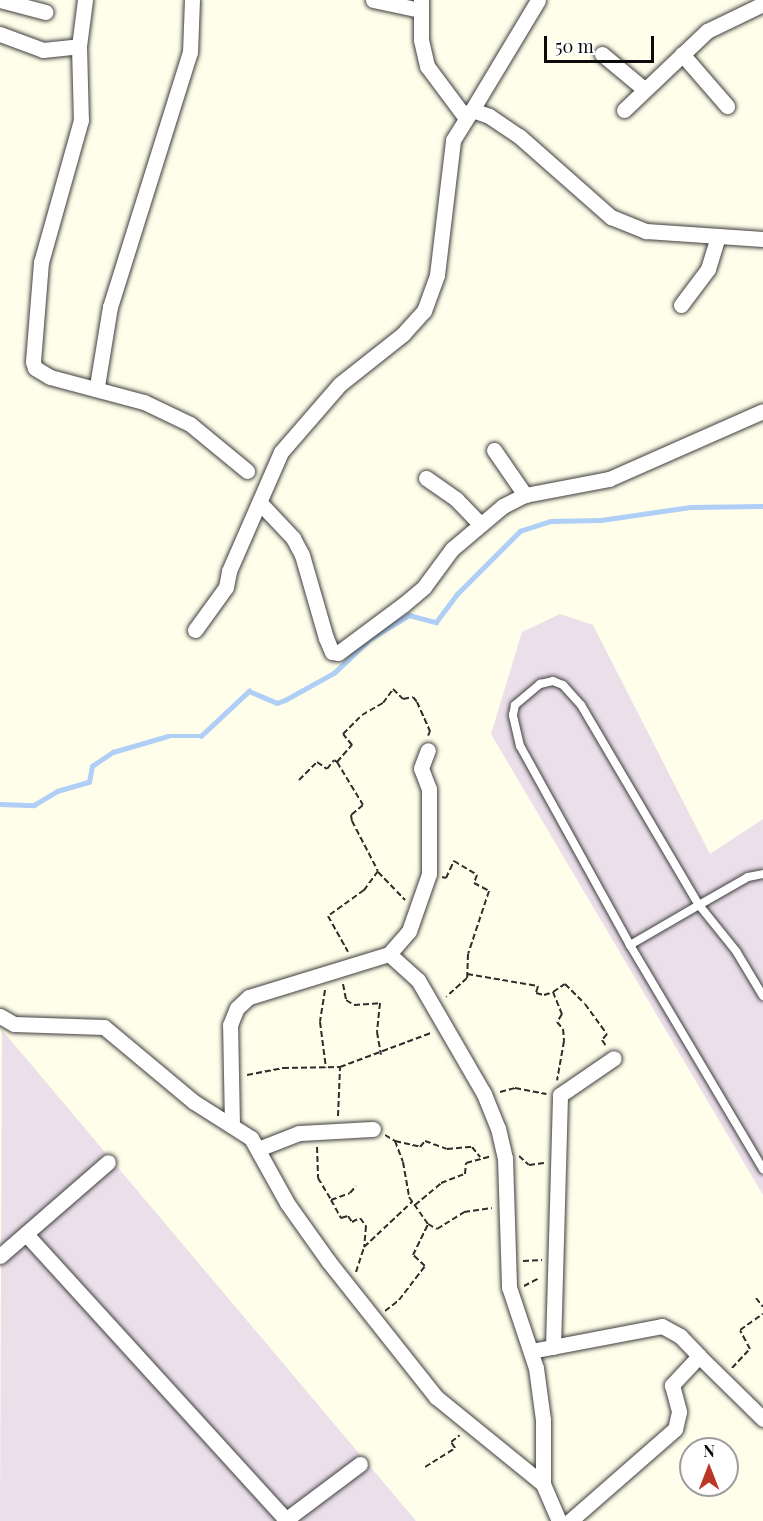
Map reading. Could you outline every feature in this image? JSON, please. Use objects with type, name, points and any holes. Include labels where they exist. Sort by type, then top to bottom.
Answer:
[{"type":"street","points":[[0,0],[45,12]]},
{"type":"street","points":[[85,0],[79,46],[81,120],[41,262],[33,362],[35,368],[50,377],[96,386],[144,402],[190,424],[248,471]]},
{"type":"street","points":[[96,386],[110,307],[190,52],[192,0]]},
{"type":"street","points":[[374,0],[421,5],[427,66],[469,114],[489,116],[519,136],[611,218],[646,231],[717,239],[763,239]]},
{"type":"street","points":[[195,630],[226,587],[230,571],[261,504],[281,452],[304,422],[340,384],[404,334],[424,311],[437,276],[453,140],[538,0]]},
{"type":"street","points":[[624,110],[707,31],[763,4]]},
{"type":"street","points":[[0,34],[43,50],[79,46]]},
{"type":"street","points":[[602,54],[644,89]]},
{"type":"street","points":[[682,54],[727,106]]},
{"type":"street","points":[[681,305],[708,269],[717,239]]},
{"type":"street","points":[[261,504],[293,538],[302,555],[326,638],[334,653],[404,604],[479,523],[525,495],[609,478],[763,411]]},
{"type":"street","points":[[494,450],[525,495]]},
{"type":"street","points":[[426,478],[450,493],[479,523]]},
{"type":"street","points":[[231,1125],[233,1080],[230,1025],[237,1008],[249,997],[389,954],[409,931],[429,874],[428,778],[421,768],[428,750]]},
{"type":"street","points":[[389,954],[418,980],[446,1027],[484,1094],[505,1158],[509,1287],[531,1351],[543,1420],[543,1484],[560,1521]]},
{"type":"street","points":[[0,1016],[14,1024],[104,1027],[194,1102],[251,1138],[287,1203],[345,1282],[435,1397],[468,1427],[543,1484]]},
{"type":"street","points":[[553,1347],[560,1095],[614,1058]]},
{"type":"street","points":[[258,1149],[286,1136],[373,1129]]},
{"type":"street","points":[[0,1256],[108,1162]]},
{"type":"street","points":[[26,1234],[284,1520],[360,1464]]},
{"type":"street","points":[[531,1351],[662,1326],[680,1336],[763,1419]]},
{"type":"street","points":[[570,1521],[675,1429],[680,1412],[672,1385],[699,1356]]},
{"type":"lane","points":[[763,996],[736,951],[699,905],[581,705],[563,685],[553,681],[540,684],[515,705],[513,715],[520,746],[630,945],[763,1168]]},
{"type":"lane","points":[[630,945],[748,877],[763,874]]},
{"type":"path","points":[[338,762],[352,745],[343,734],[362,715],[369,714],[383,703],[393,689],[403,699],[413,697],[417,702],[430,731],[425,743],[428,750]]},
{"type":"path","points":[[299,780],[317,762],[327,769],[334,760],[338,762]]},
{"type":"path","points":[[338,762],[363,805],[351,814],[352,821],[378,871],[417,913]]},
{"type":"path","points":[[429,874],[446,878],[454,861],[477,875],[474,883],[489,891],[468,954],[467,974],[459,988],[432,1004]]},
{"type":"path","points":[[378,871],[364,890],[328,916],[343,939],[346,1000],[361,1007],[380,1003],[377,1032],[381,1054]]},
{"type":"path","points":[[467,974],[538,986],[536,993],[544,995],[565,984],[585,1004],[607,1034],[602,1040],[614,1058]]},
{"type":"path","points":[[321,975],[327,999],[320,1022],[326,1068]]},
{"type":"path","points":[[484,1094],[496,1096],[506,1088],[560,1095],[557,1073],[564,1048],[563,1029],[557,1022],[562,1014],[553,992]]},
{"type":"path","points":[[233,1080],[283,1068],[340,1067],[381,1054],[446,1027]]},
{"type":"path","points":[[338,1131],[340,1067]]},
{"type":"path","points":[[373,1129],[394,1141],[420,1147],[425,1141],[447,1149],[472,1147],[480,1157]]},
{"type":"path","points":[[317,1132],[318,1178],[341,1218],[348,1216],[352,1222],[360,1218],[366,1226],[364,1247],[357,1271],[345,1282]]},
{"type":"path","points":[[394,1141],[412,1202],[428,1224],[437,1229],[464,1212],[506,1207]]},
{"type":"path","points":[[415,1205],[441,1183],[465,1174],[466,1163],[480,1157],[523,1156],[529,1165],[559,1162]]},
{"type":"path","points":[[331,1200],[350,1193],[356,1186]]},
{"type":"path","points":[[364,1247],[412,1202]]},
{"type":"path","points":[[375,1318],[399,1300],[425,1266],[412,1255],[428,1224]]},
{"type":"path","points":[[508,1261],[557,1259]]},
{"type":"path","points":[[509,1287],[522,1286],[537,1278],[555,1277]]},
{"type":"path","points":[[756,1298],[763,1307]]},
{"type":"path","points":[[722,1379],[750,1349],[740,1330],[763,1314]]},
{"type":"path","points":[[425,1467],[455,1448],[451,1442],[468,1427]]},
{"type":"shaded area","points":[[560,614],[593,625],[710,854],[763,819],[763,1195],[491,734],[522,632]]},
{"type":"shaded area","points":[[2,1030],[416,1521],[0,1521]]},
{"type":"waterway","points":[[0,804],[34,805],[57,791],[89,782],[92,766],[113,752],[168,736],[201,736],[249,691],[277,703],[285,700],[334,673],[370,639],[409,615],[436,622],[457,594],[520,531],[550,521],[601,520],[690,507],[763,506]]}]
